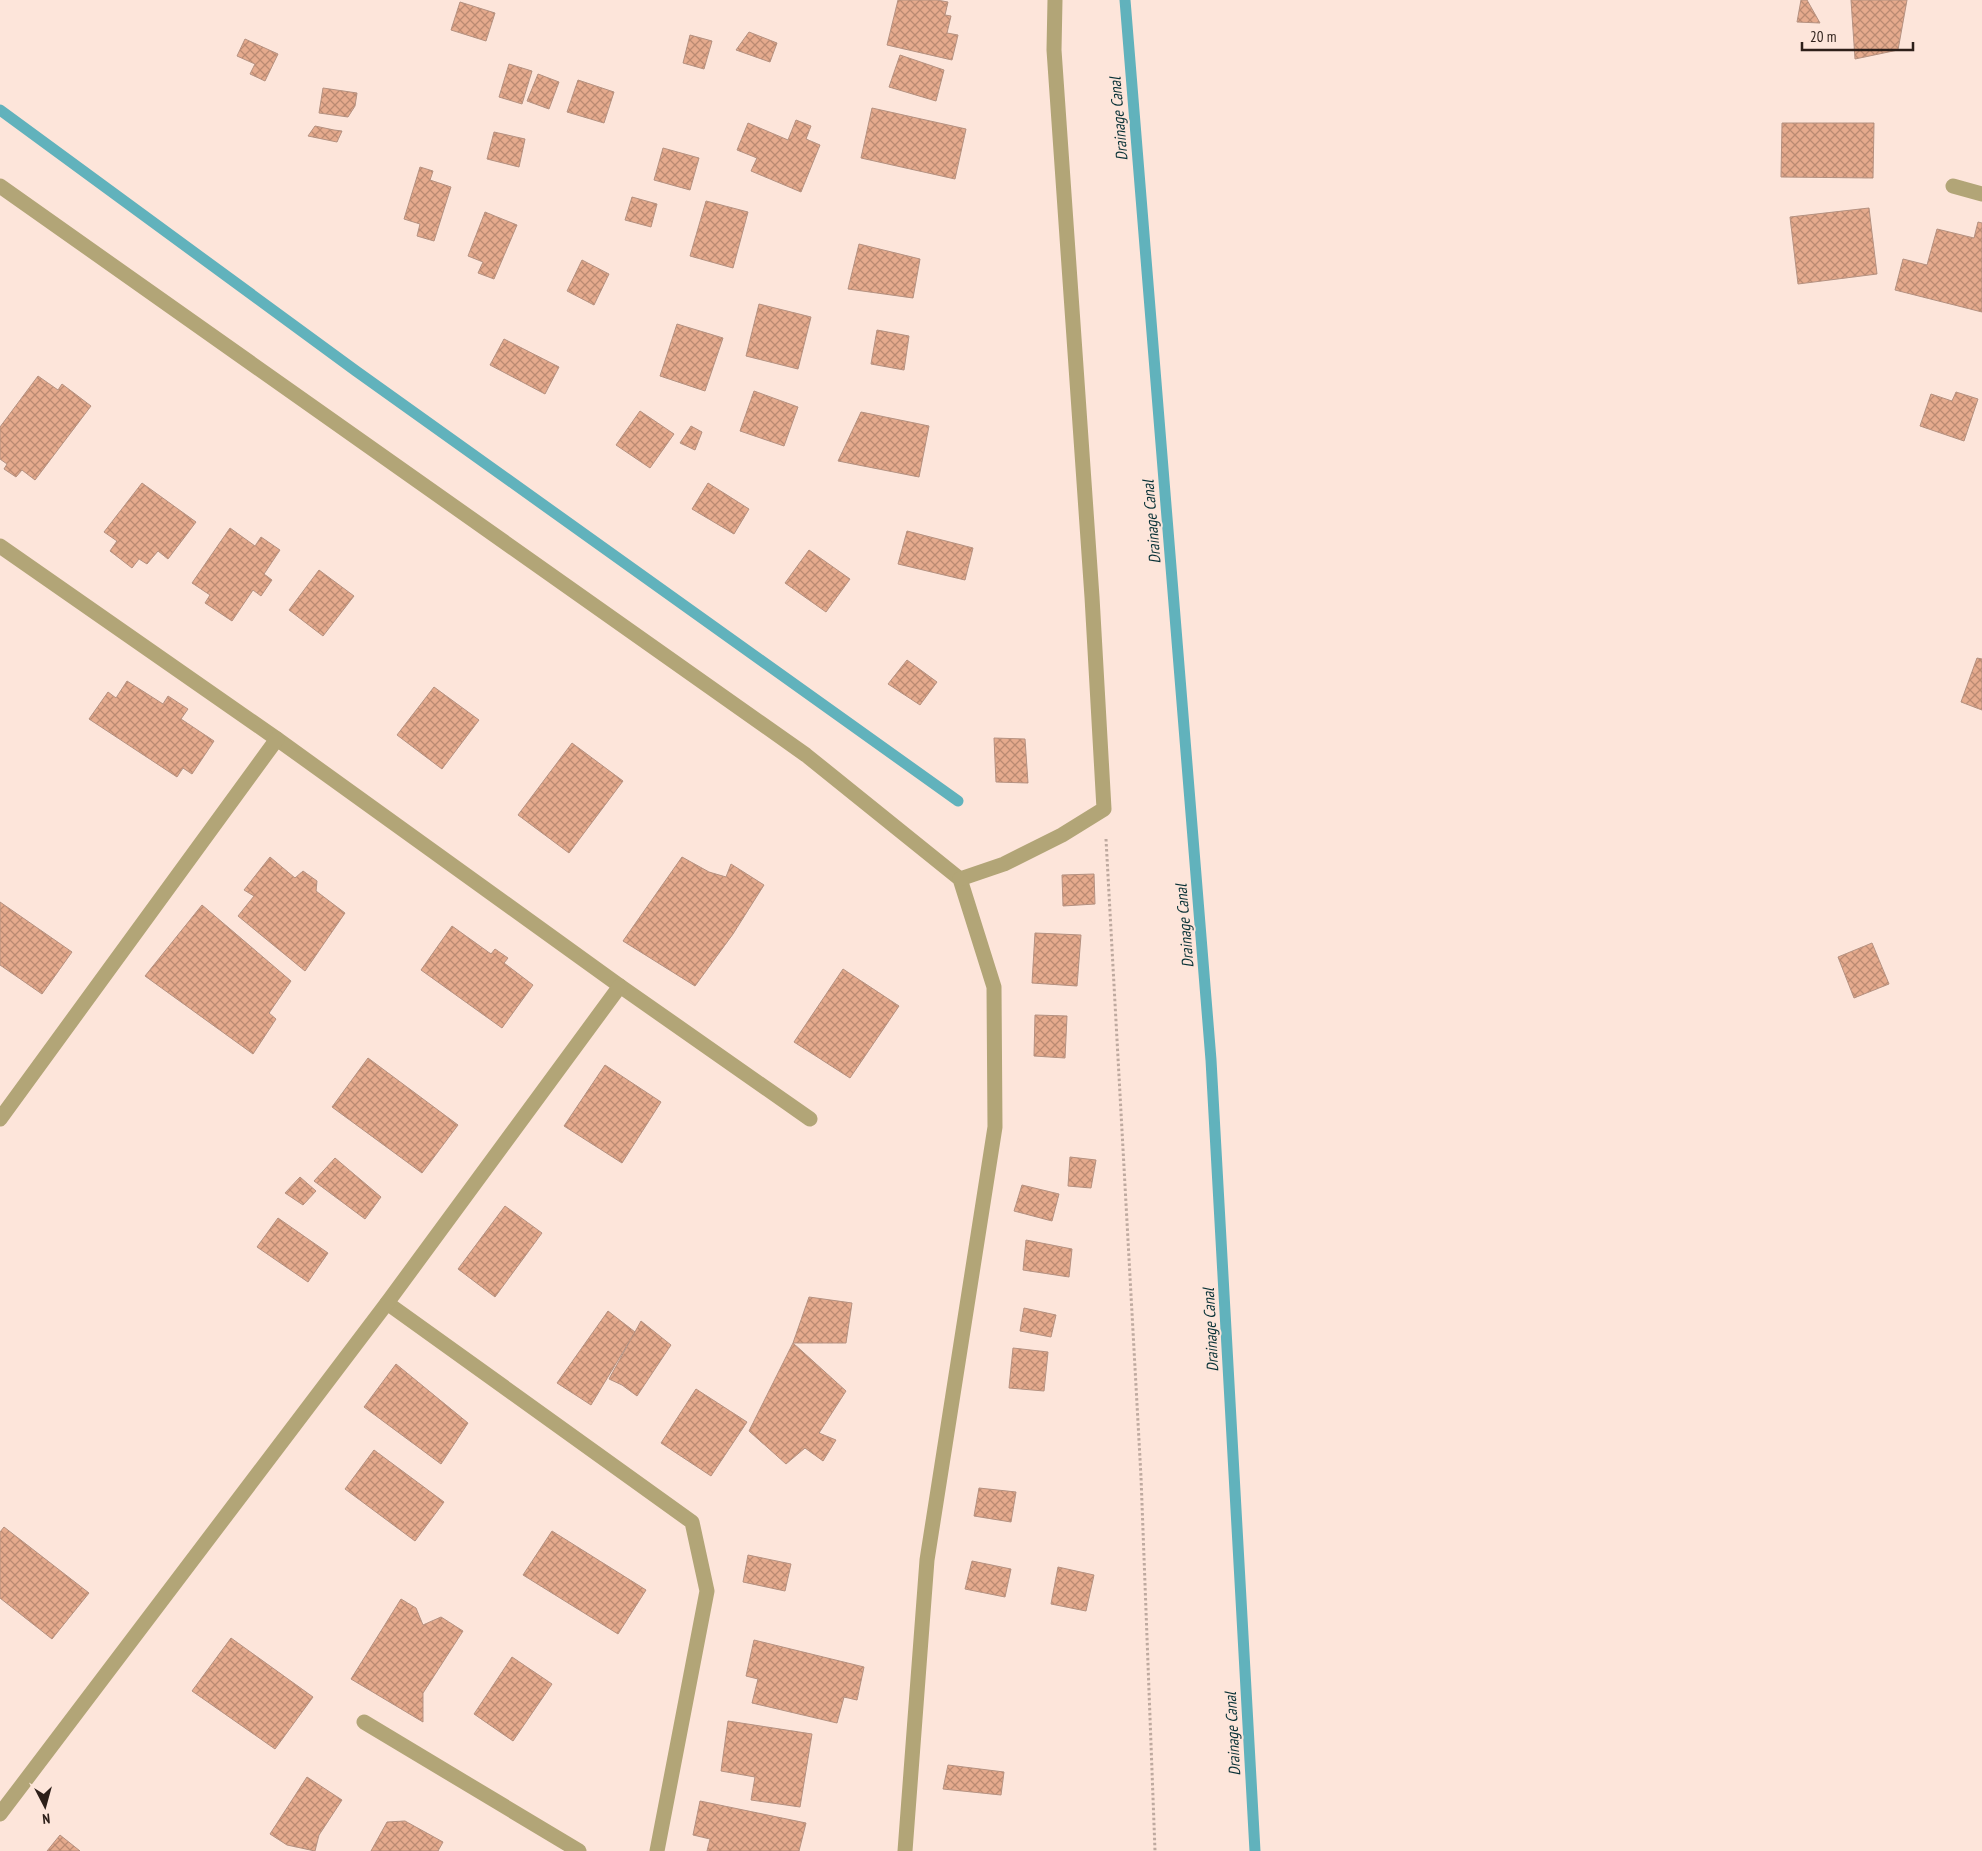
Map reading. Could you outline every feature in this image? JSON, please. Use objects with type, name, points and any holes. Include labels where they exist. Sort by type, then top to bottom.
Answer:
[{"type":"street","points":[[960,878],[1004,864],[1062,834],[1104,808],[1092,597],[1054,50],[1055,0]]},
{"type":"street","points":[[0,186],[806,755],[960,878],[994,987],[995,1126],[927,1560],[906,1851]]},
{"type":"street","points":[[1953,186],[1982,194]]},
{"type":"street","points":[[0,546],[277,739],[620,986],[810,1119]]},
{"type":"street","points":[[0,1119],[277,739]]},
{"type":"street","points":[[0,1814],[387,1303],[620,986]]},
{"type":"street","points":[[387,1303],[692,1522],[707,1591],[657,1851]]},
{"type":"street","points":[[364,1722],[579,1851]]},
{"type":"path","points":[[1104,808],[1141,1477],[1155,1851]]},
{"type":"building","points":[[898,0],[937,0],[948,2],[945,15],[951,16],[947,33],[958,35],[952,60],[887,45]]},
{"type":"building","points":[[1801,0],[1807,0],[1820,23],[1797,22]]},
{"type":"building","points":[[1851,0],[1907,0],[1898,50],[1855,59]]},
{"type":"building","points":[[460,2],[495,13],[486,41],[451,30]]},
{"type":"building","points":[[749,32],[777,43],[770,62],[736,50]]},
{"type":"building","points":[[690,35],[712,41],[704,69],[683,63]]},
{"type":"building","points":[[245,39],[278,54],[265,81],[250,74],[255,64],[237,56]]},
{"type":"building","points":[[900,55],[944,70],[936,101],[889,87]]},
{"type":"building","points":[[509,64],[532,71],[522,104],[499,97]]},
{"type":"building","points":[[538,74],[559,82],[549,109],[527,101]]},
{"type":"building","points":[[578,80],[614,92],[604,123],[567,112]]},
{"type":"building","points":[[323,88],[357,93],[355,106],[348,117],[319,113]]},
{"type":"building","points":[[872,108],[966,129],[955,179],[861,158]]},
{"type":"building","points":[[796,120],[811,126],[806,139],[820,145],[801,192],[751,171],[757,158],[737,150],[748,123],[788,140]]},
{"type":"building","points":[[1782,123],[1874,123],[1873,178],[1781,177]]},
{"type":"building","points":[[315,126],[342,131],[337,142],[308,136]]},
{"type":"building","points":[[494,132],[525,139],[519,167],[487,159]]},
{"type":"building","points":[[663,148],[699,158],[690,190],[654,180]]},
{"type":"building","points":[[420,167],[433,171],[430,180],[451,187],[434,241],[417,236],[420,224],[404,219]]},
{"type":"building","points":[[632,197],[657,204],[651,227],[625,220]]},
{"type":"building","points":[[706,201],[748,212],[733,268],[690,256]]},
{"type":"building","points":[[1869,208],[1877,274],[1798,284],[1790,217]]},
{"type":"building","points":[[485,212],[517,225],[494,279],[478,273],[483,262],[468,256]]},
{"type":"building","points":[[1978,222],[1982,223],[1982,312],[1895,290],[1903,259],[1927,265],[1937,229],[1974,238]]},
{"type":"building","points":[[859,244],[920,259],[913,298],[848,289]]},
{"type":"building","points":[[582,260],[609,274],[594,305],[567,291]]},
{"type":"building","points":[[759,304],[811,317],[798,369],[746,356]]},
{"type":"building","points":[[677,324],[723,338],[705,391],[660,376]]},
{"type":"building","points":[[877,330],[909,336],[904,370],[871,364]]},
{"type":"building","points":[[504,339],[559,367],[545,394],[490,365]]},
{"type":"building","points":[[38,376],[58,390],[62,384],[91,406],[35,480],[22,470],[16,477],[4,469],[7,464],[0,459],[0,427]]},
{"type":"building","points":[[754,391],[798,407],[784,446],[740,431]]},
{"type":"building","points":[[1956,392],[1978,399],[1964,441],[1920,426],[1931,394],[1952,401]]},
{"type":"building","points":[[640,411],[674,434],[650,468],[616,445]]},
{"type":"building","points":[[861,412],[929,426],[919,477],[838,461]]},
{"type":"building","points":[[691,426],[702,432],[695,450],[680,443]]},
{"type":"building","points":[[142,483],[196,522],[168,559],[158,551],[147,564],[139,559],[132,568],[110,551],[117,541],[104,532]]},
{"type":"building","points":[[708,483],[749,509],[734,534],[692,509]]},
{"type":"building","points":[[230,528],[255,546],[261,537],[280,550],[264,574],[272,580],[261,596],[253,590],[232,621],[205,603],[210,595],[192,583]]},
{"type":"building","points":[[907,531],[973,548],[965,580],[898,564]]},
{"type":"building","points":[[809,550],[850,579],[826,612],[785,583]]},
{"type":"building","points":[[319,570],[354,596],[323,636],[289,610]]},
{"type":"building","points":[[1977,658],[1982,659],[1982,710],[1961,702]]},
{"type":"building","points":[[907,660],[937,682],[920,705],[888,684]]},
{"type":"building","points":[[127,681],[163,704],[168,696],[188,709],[181,719],[214,741],[192,774],[183,768],[177,777],[89,719],[108,692],[116,698]]},
{"type":"building","points":[[434,687],[479,720],[442,769],[397,735]]},
{"type":"building","points":[[994,738],[1025,739],[1028,783],[996,782]]},
{"type":"building","points":[[572,743],[623,781],[569,853],[518,815]]},
{"type":"building","points":[[270,857],[295,878],[303,871],[317,881],[316,891],[345,913],[305,971],[238,916],[254,896],[244,890]]},
{"type":"building","points":[[682,857],[709,872],[726,877],[731,864],[764,885],[733,934],[695,986],[623,941]]},
{"type":"building","points":[[1094,874],[1095,904],[1063,906],[1062,875]]},
{"type":"building","points":[[0,902],[72,952],[42,994],[0,965]]},
{"type":"building","points":[[202,905],[291,981],[269,1013],[276,1019],[253,1054],[145,976]]},
{"type":"building","points":[[452,926],[491,954],[495,949],[508,958],[504,963],[533,985],[502,1028],[421,970]]},
{"type":"building","points":[[1035,933],[1081,935],[1077,986],[1032,983]]},
{"type":"building","points":[[1872,943],[1889,984],[1854,998],[1838,957]]},
{"type":"building","points":[[843,969],[899,1006],[850,1078],[794,1042]]},
{"type":"building","points":[[1035,1015],[1067,1016],[1065,1058],[1034,1056]]},
{"type":"building","points":[[368,1058],[458,1125],[422,1173],[332,1107]]},
{"type":"building","points":[[605,1065],[661,1102],[622,1163],[564,1126]]},
{"type":"building","points":[[1070,1157],[1096,1160],[1091,1188],[1068,1186]]},
{"type":"building","points":[[335,1158],[381,1197],[365,1219],[314,1181]]},
{"type":"building","points":[[300,1177],[316,1191],[303,1205],[285,1193]]},
{"type":"building","points":[[1022,1185],[1059,1194],[1052,1221],[1014,1211]]},
{"type":"building","points":[[505,1206],[542,1233],[495,1297],[458,1269]]},
{"type":"building","points":[[278,1218],[328,1253],[308,1282],[257,1247]]},
{"type":"building","points":[[1026,1240],[1072,1249],[1069,1277],[1023,1270]]},
{"type":"building","points":[[809,1297],[852,1303],[846,1343],[793,1343]]},
{"type":"building","points":[[1024,1308],[1056,1315],[1051,1337],[1020,1331]]},
{"type":"building","points":[[608,1311],[635,1332],[591,1405],[557,1383]]},
{"type":"building","points":[[641,1321],[671,1345],[637,1396],[622,1385],[609,1379]]},
{"type":"building","points":[[793,1343],[846,1391],[819,1433],[836,1440],[823,1461],[805,1448],[786,1464],[749,1431]]},
{"type":"building","points":[[1013,1348],[1048,1352],[1044,1391],[1009,1388]]},
{"type":"building","points":[[396,1364],[468,1423],[441,1464],[364,1407]]},
{"type":"building","points":[[696,1389],[747,1422],[711,1476],[661,1443]]},
{"type":"building","points":[[374,1450],[444,1502],[415,1541],[345,1489]]},
{"type":"building","points":[[979,1488],[1016,1492],[1011,1522],[974,1516]]},
{"type":"building","points":[[4,1527],[89,1593],[52,1639],[0,1598],[0,1532]]},
{"type":"building","points":[[552,1531],[646,1590],[618,1634],[523,1575]]},
{"type":"building","points":[[748,1555],[791,1564],[785,1591],[743,1582]]},
{"type":"building","points":[[972,1561],[1011,1569],[1005,1597],[965,1589]]},
{"type":"building","points":[[1058,1567],[1094,1575],[1086,1611],[1051,1604]]},
{"type":"building","points":[[401,1599],[416,1608],[423,1625],[441,1617],[463,1631],[423,1693],[423,1722],[351,1679]]},
{"type":"building","points":[[231,1638],[313,1697],[275,1749],[192,1691]]},
{"type":"building","points":[[754,1640],[864,1667],[857,1700],[844,1697],[837,1723],[752,1703],[758,1679],[746,1676]]},
{"type":"building","points":[[512,1657],[552,1684],[513,1741],[474,1714]]},
{"type":"building","points":[[728,1721],[812,1734],[800,1807],[751,1800],[755,1777],[721,1771]]},
{"type":"building","points":[[948,1765],[1004,1772],[1001,1795],[943,1789]]},
{"type":"building","points":[[307,1777],[342,1800],[319,1835],[315,1851],[287,1845],[270,1834]]},
{"type":"building","points":[[700,1801],[806,1823],[799,1851],[707,1851],[710,1839],[693,1835]]},
{"type":"building","points":[[405,1821],[443,1842],[438,1851],[371,1851],[387,1822]]},
{"type":"building","points":[[60,1835],[80,1851],[47,1851]]},
{"type":"waterway","name":"Drainage Canal","points":[[1125,0],[1211,1060],[1255,1851]]},
{"type":"waterway","points":[[0,110],[356,371],[958,801]]}]
